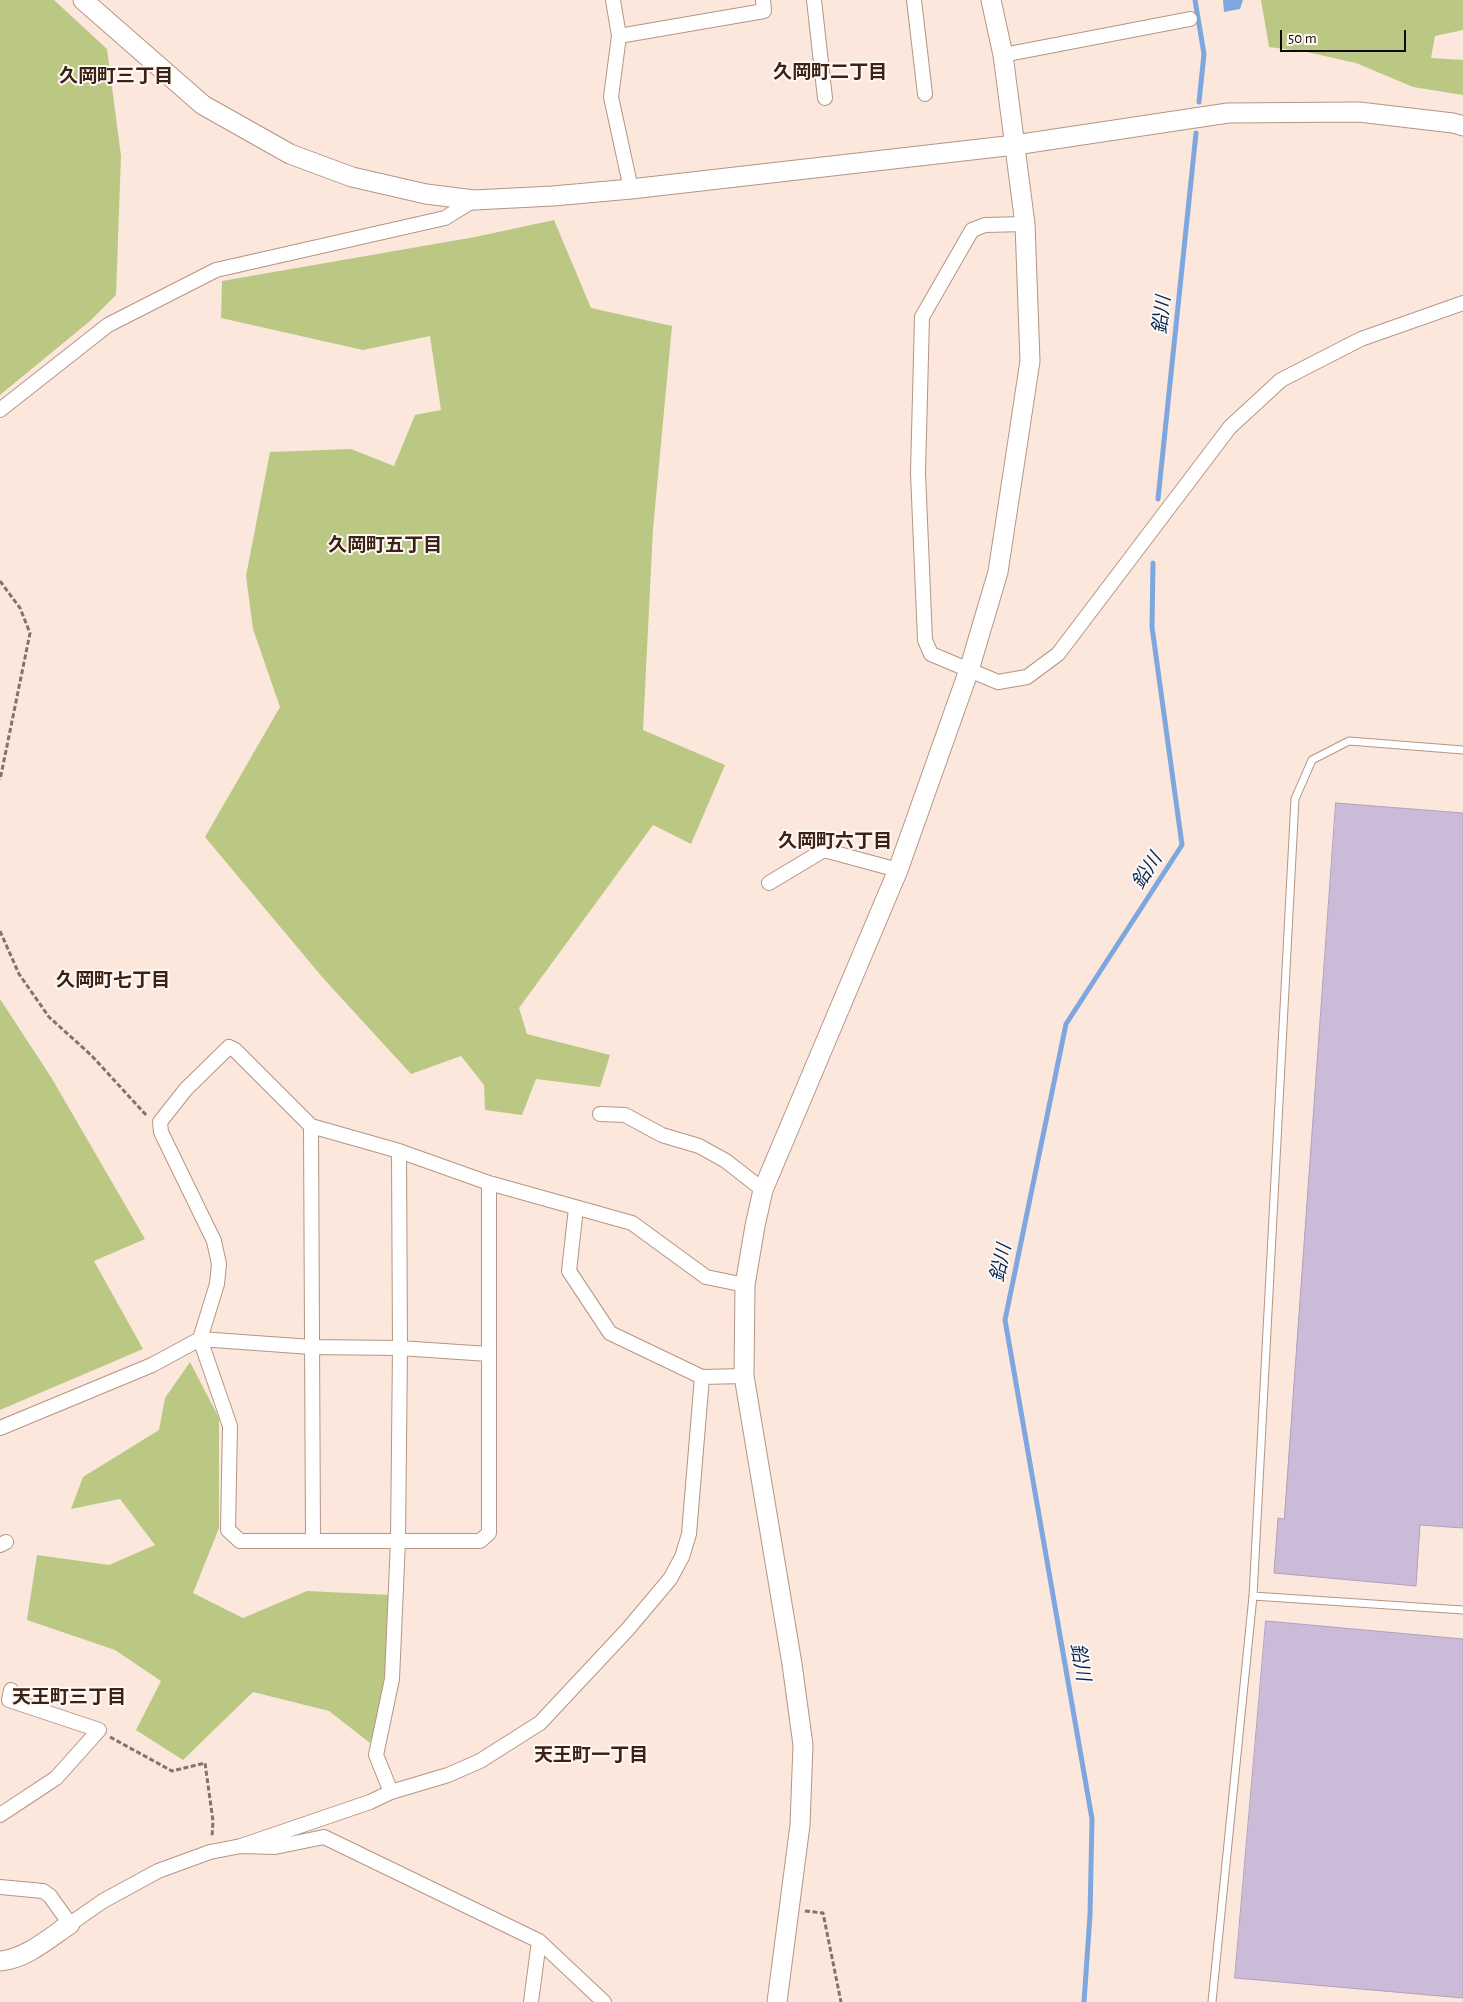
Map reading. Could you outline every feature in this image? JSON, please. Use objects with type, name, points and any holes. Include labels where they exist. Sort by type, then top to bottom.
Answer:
[{"type":"street","points":[[83,0],[203,105],[290,154],[352,177],[426,194],[474,200],[553,196],[631,189],[1015,145],[1228,113],[1359,112],[1453,123],[1463,126]]},
{"type":"street","points":[[613,0],[619,36],[612,97],[631,189]]},
{"type":"street","points":[[619,36],[764,11],[763,0]]},
{"type":"street","points":[[814,0],[825,98]]},
{"type":"street","points":[[914,0],[925,94]]},
{"type":"street","points":[[777,2002],[800,1825],[803,1745],[792,1664],[744,1376],[745,1285],[763,1190],[898,870],[969,670],[998,572],[1030,361],[1025,224],[1004,55],[991,0]]},
{"type":"street","points":[[1004,55],[1190,19]]},
{"type":"street","points":[[0,410],[108,325],[216,270],[445,218],[474,200]]},
{"type":"street","points":[[1025,224],[984,225],[972,230],[922,317],[918,473],[925,640],[931,654],[998,682],[1027,677],[1058,654],[1230,427],[1281,380],[1361,339],[1463,303]]},
{"type":"street","points":[[770,883],[824,850],[898,870]]},
{"type":"street","points":[[489,1183],[489,1533],[480,1541],[240,1541],[228,1530],[230,1426],[200,1339],[217,1284],[219,1264],[214,1241],[162,1132],[160,1122],[181,1096],[228,1047],[235,1050],[311,1126],[400,1151],[489,1183],[632,1223],[706,1277],[745,1285]]},
{"type":"street","points":[[600,1114],[625,1115],[662,1135],[700,1146],[726,1161],[763,1190]]},
{"type":"street","points":[[311,1126],[313,1540]]},
{"type":"street","points":[[391,1792],[376,1755],[392,1679],[398,1541],[400,1151]]},
{"type":"street","points":[[576,1208],[569,1271],[610,1333],[702,1376],[744,1376]]},
{"type":"street","points":[[0,1428],[152,1365],[200,1339],[311,1347],[400,1348],[488,1354]]},
{"type":"street","points":[[0,1961],[10,1961],[23,1955],[103,1901],[158,1871],[210,1852],[241,1846],[361,1805],[391,1792],[448,1775],[480,1761],[540,1723],[628,1628],[670,1579],[682,1557],[689,1534],[702,1376]]},
{"type":"street","points":[[0,1815],[56,1778],[99,1730],[9,1700],[11,1690]]},
{"type":"street","points":[[241,1846],[275,1847],[324,1837],[539,1941],[604,2002]]},
{"type":"street","points":[[0,1887],[42,1891],[50,1896],[70,1924]]},
{"type":"street","points":[[531,2002],[539,1941]]},
{"type":"lane","points":[[1212,2002],[1253,1596],[1295,799],[1312,760],[1348,742],[1463,750]]},
{"type":"lane","points":[[1253,1596],[1463,1610]]},
{"type":"path","points":[[0,581],[20,608],[30,633],[0,780]]},
{"type":"path","points":[[0,931],[19,974],[49,1017],[92,1055],[162,1132]]},
{"type":"path","points":[[99,1730],[172,1771],[205,1763],[213,1821],[210,1852]]},
{"type":"path","points":[[789,1910],[822,1912],[841,2002]]},
{"type":"green space","points":[[0,0],[54,0],[107,49],[121,156],[116,295],[90,321],[0,395]]},
{"type":"green space","points":[[1261,0],[1463,0],[1463,30],[1435,36],[1431,58],[1463,60],[1463,95],[1413,87],[1356,63],[1307,52],[1269,47]]},
{"type":"green space","points":[[554,220],[591,308],[672,326],[653,529],[643,730],[725,765],[691,844],[653,825],[519,1008],[527,1034],[610,1055],[600,1087],[536,1079],[522,1115],[485,1110],[484,1085],[461,1056],[411,1074],[323,978],[205,837],[280,707],[253,629],[246,576],[270,452],[351,449],[394,466],[415,415],[441,410],[430,336],[363,350],[221,318],[222,281],[475,237]]},
{"type":"green space","points":[[0,999],[51,1077],[145,1239],[94,1261],[143,1349],[0,1410]]},
{"type":"green space","points":[[190,1362],[219,1418],[219,1528],[193,1593],[243,1618],[307,1591],[390,1595],[388,1682],[370,1743],[329,1711],[253,1692],[183,1760],[136,1730],[161,1681],[115,1650],[27,1620],[37,1555],[109,1565],[155,1545],[120,1499],[71,1509],[83,1477],[159,1430],[165,1398]]},
{"type":"water","points":[[1223,0],[1243,0],[1240,9],[1224,12]]},
{"type":"building","points":[[1336,803],[1463,813],[1463,1528],[1420,1525],[1416,1586],[1274,1573],[1278,1518],[1284,1519]]},
{"type":"building","points":[[1266,1621],[1463,1639],[1463,1998],[1235,1978]]},
{"type":"waterway","name":"鉛川","points":[[1195,0],[1204,54],[1199,102]]},
{"type":"waterway","name":"鉛川","points":[[1158,499],[1196,133]]},
{"type":"waterway","name":"鉛川","points":[[1084,2002],[1090,1915],[1092,1819],[1005,1320],[1066,1024],[1182,845],[1152,627],[1153,563]]},
{"type":"district","name":"久岡町二丁目","points":[[830,72]]},
{"type":"district","name":"久岡町三丁目","points":[[116,76]]},
{"type":"district","name":"久岡町五丁目","points":[[385,545]]},
{"type":"district","name":"久岡町六丁目","points":[[835,841]]},
{"type":"district","name":"久岡町七丁目","points":[[113,980]]},
{"type":"district","name":"天王町三丁目","points":[[69,1697]]},
{"type":"district","name":"天王町一丁目","points":[[591,1755]]}]
